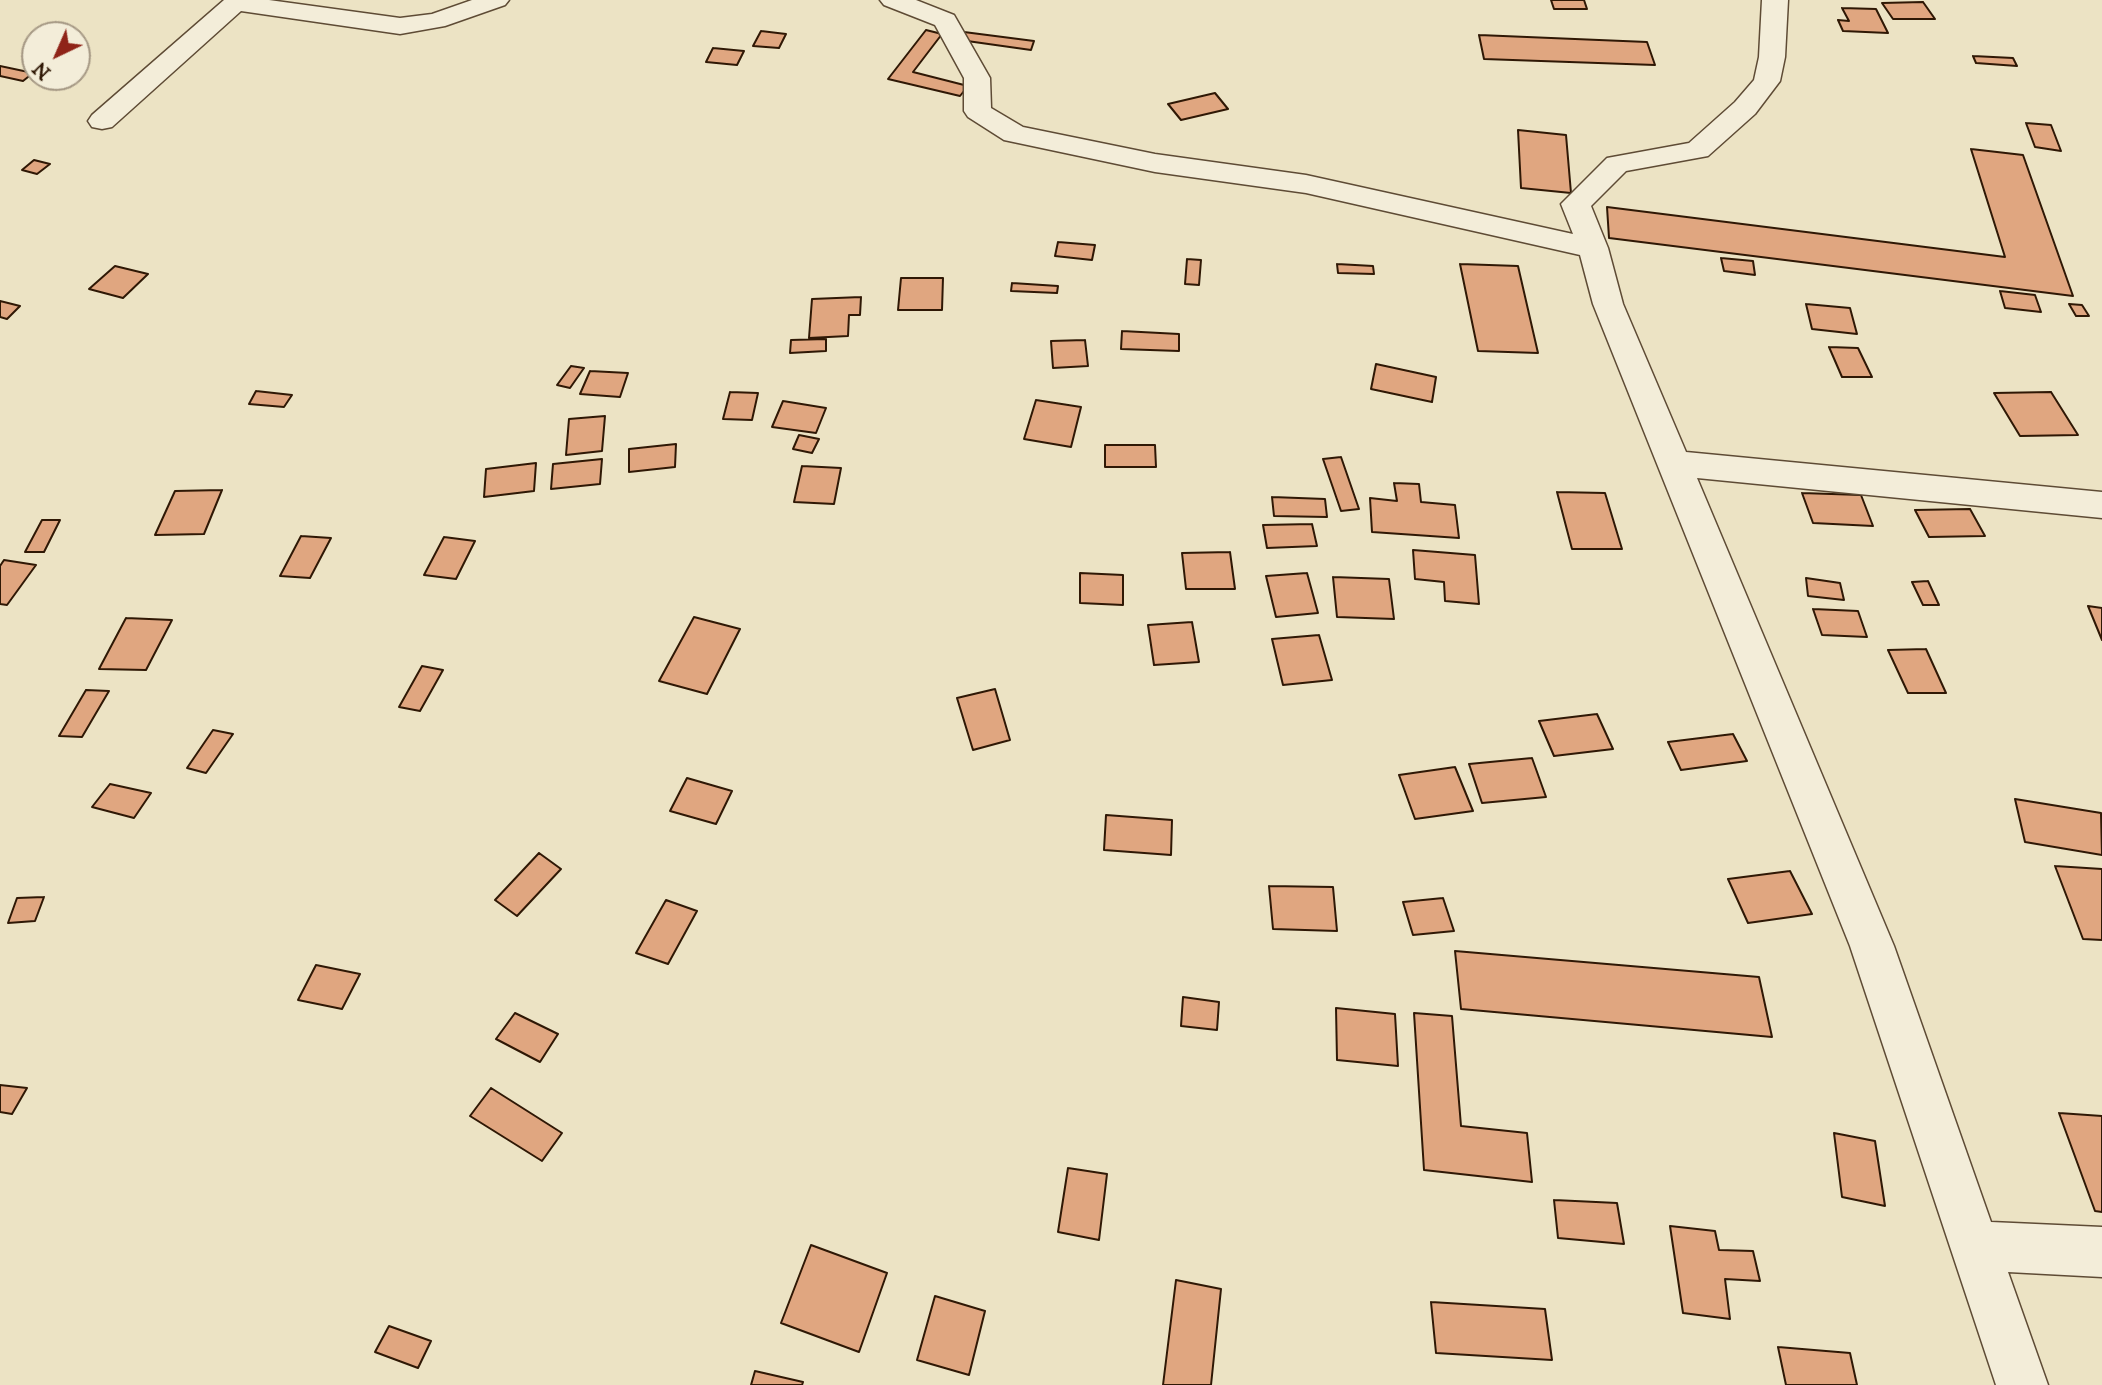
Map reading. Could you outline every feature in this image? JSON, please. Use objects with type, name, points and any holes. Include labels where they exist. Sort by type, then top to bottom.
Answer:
[{"type":"street","points":[[102,121],[238,1],[400,26],[436,21],[496,0]]},
{"type":"street","points":[[893,0],[945,20],[977,78],[978,111],[1014,134],[1155,163],[1306,184],[1593,248]]},
{"type":"street","points":[[1775,0],[1772,57],[1767,81],[1745,108],[1698,150],[1617,164],[1576,204],[1593,248],[1608,304],[1872,946],[2022,1385]]},
{"type":"street","points":[[1672,463],[2102,505]]},
{"type":"street","points":[[1974,1246],[2102,1252]]},
{"type":"building","points":[[1551,0],[1584,0],[1587,9],[1554,9]]},
{"type":"building","points":[[1923,2],[1935,19],[1893,19],[1882,3]]},
{"type":"building","points":[[1842,8],[1876,9],[1888,33],[1843,31],[1838,20],[1849,21]]},
{"type":"building","points":[[926,30],[942,34],[913,72],[968,86],[960,96],[888,79]]},
{"type":"building","points":[[761,31],[786,34],[779,48],[753,46]]},
{"type":"building","points":[[964,32],[1034,41],[1031,50],[960,40]]},
{"type":"building","points":[[1479,35],[1647,42],[1655,65],[1484,59]]},
{"type":"building","points":[[713,48],[744,51],[737,65],[706,62]]},
{"type":"building","points":[[1973,56],[2013,58],[2017,66],[1976,63]]},
{"type":"building","points":[[0,66],[21,70],[21,81],[0,76]]},
{"type":"building","points":[[1215,93],[1228,109],[1181,120],[1168,104]]},
{"type":"building","points":[[2026,123],[2051,125],[2061,151],[2035,147]]},
{"type":"building","points":[[1518,130],[1566,135],[1571,193],[1521,188]]},
{"type":"building","points":[[1971,149],[2023,155],[2073,296],[1609,238],[1607,207],[2005,257]]},
{"type":"building","points":[[34,160],[50,164],[37,174],[22,170]]},
{"type":"building","points":[[1058,242],[1095,245],[1092,260],[1055,256]]},
{"type":"building","points":[[1721,258],[1753,261],[1755,275],[1724,271]]},
{"type":"building","points":[[1187,259],[1201,260],[1199,285],[1185,284]]},
{"type":"building","points":[[1337,264],[1373,266],[1374,274],[1338,273]]},
{"type":"building","points":[[1460,264],[1518,266],[1538,353],[1478,351]]},
{"type":"building","points":[[115,266],[148,274],[123,298],[89,289]]},
{"type":"building","points":[[901,278],[943,278],[942,310],[898,310]]},
{"type":"building","points":[[1012,283],[1058,286],[1057,293],[1011,291]]},
{"type":"building","points":[[2000,291],[2035,295],[2041,312],[2005,308]]},
{"type":"building","points":[[861,297],[860,315],[849,315],[848,336],[809,338],[812,299]]},
{"type":"building","points":[[0,301],[20,306],[7,319],[0,317]]},
{"type":"building","points":[[1806,304],[1850,308],[1857,334],[1812,329]]},
{"type":"building","points":[[2069,304],[2082,305],[2089,316],[2076,316]]},
{"type":"building","points":[[1122,331],[1179,334],[1179,351],[1121,349]]},
{"type":"building","points":[[826,339],[826,351],[790,353],[791,340]]},
{"type":"building","points":[[1085,340],[1088,366],[1053,368],[1051,341]]},
{"type":"building","points":[[1829,347],[1858,348],[1872,377],[1842,377]]},
{"type":"building","points":[[1376,364],[1436,377],[1432,402],[1371,389]]},
{"type":"building","points":[[571,366],[584,368],[570,388],[557,385]]},
{"type":"building","points":[[590,371],[628,373],[620,397],[580,394]]},
{"type":"building","points":[[256,391],[292,395],[284,407],[249,404]]},
{"type":"building","points":[[730,392],[758,393],[752,420],[723,419]]},
{"type":"building","points":[[2051,392],[2078,435],[2020,436],[1994,393]]},
{"type":"building","points":[[1036,400],[1081,407],[1071,447],[1024,439]]},
{"type":"building","points":[[783,401],[826,408],[816,433],[772,427]]},
{"type":"building","points":[[605,416],[602,451],[566,455],[569,419]]},
{"type":"building","points":[[799,435],[819,439],[812,453],[793,449]]},
{"type":"building","points":[[676,444],[675,467],[629,472],[629,449]]},
{"type":"building","points":[[1105,445],[1155,445],[1156,467],[1105,467]]},
{"type":"building","points":[[1341,457],[1359,509],[1341,511],[1323,459]]},
{"type":"building","points":[[602,459],[600,484],[551,489],[553,464]]},
{"type":"building","points":[[536,463],[534,491],[484,497],[486,469]]},
{"type":"building","points":[[802,466],[841,468],[834,504],[794,502]]},
{"type":"building","points":[[1394,483],[1419,484],[1421,502],[1455,505],[1459,538],[1372,532],[1370,498],[1397,501]]},
{"type":"building","points":[[222,490],[204,534],[155,535],[175,491]]},
{"type":"building","points":[[1557,492],[1605,493],[1622,549],[1572,549]]},
{"type":"building","points":[[1802,493],[1861,495],[1873,526],[1813,523]]},
{"type":"building","points":[[1272,497],[1325,499],[1327,517],[1274,516]]},
{"type":"building","points":[[1970,509],[1985,536],[1929,537],[1915,510]]},
{"type":"building","points":[[42,520],[60,520],[44,552],[25,552]]},
{"type":"building","points":[[1312,524],[1317,546],[1267,548],[1263,525]]},
{"type":"building","points":[[301,536],[331,538],[310,578],[280,576]]},
{"type":"building","points":[[444,537],[475,541],[456,579],[424,575]]},
{"type":"building","points":[[1413,550],[1475,555],[1479,604],[1445,601],[1444,582],[1415,579]]},
{"type":"building","points":[[1230,552],[1235,589],[1186,589],[1182,553]]},
{"type":"building","points":[[4,560],[36,565],[7,605],[0,604],[0,566]]},
{"type":"building","points":[[1080,573],[1123,575],[1123,605],[1080,603]]},
{"type":"building","points":[[1307,573],[1318,613],[1276,617],[1266,576]]},
{"type":"building","points":[[1333,577],[1389,579],[1394,619],[1337,617]]},
{"type":"building","points":[[1806,578],[1840,583],[1844,600],[1808,596]]},
{"type":"building","points":[[1928,581],[1939,605],[1923,605],[1912,582]]},
{"type":"building","points":[[2088,606],[2102,608],[2102,640]]},
{"type":"building","points":[[1813,609],[1858,611],[1867,637],[1822,635]]},
{"type":"building","points":[[694,617],[740,629],[707,694],[659,681]]},
{"type":"building","points":[[126,618],[172,620],[146,670],[99,669]]},
{"type":"building","points":[[1192,622],[1199,662],[1154,665],[1148,625]]},
{"type":"building","points":[[1319,635],[1332,680],[1283,685],[1272,639]]},
{"type":"building","points":[[1926,649],[1946,693],[1908,693],[1888,650]]},
{"type":"building","points":[[422,666],[443,670],[420,711],[399,707]]},
{"type":"building","points":[[995,689],[1010,740],[973,750],[957,698]]},
{"type":"building","points":[[86,690],[109,691],[82,737],[59,736]]},
{"type":"building","points":[[1597,714],[1613,749],[1554,756],[1539,721]]},
{"type":"building","points":[[213,730],[233,734],[206,773],[187,768]]},
{"type":"building","points":[[1733,734],[1747,761],[1681,770],[1668,742]]},
{"type":"building","points":[[1532,758],[1546,797],[1482,803],[1469,764]]},
{"type":"building","points":[[1455,767],[1473,811],[1415,819],[1399,775]]},
{"type":"building","points":[[687,778],[732,791],[716,824],[670,811]]},
{"type":"building","points":[[110,784],[151,793],[134,818],[92,807]]},
{"type":"building","points":[[2015,799],[2101,813],[2102,855],[2025,842]]},
{"type":"building","points":[[1106,815],[1172,820],[1171,855],[1104,850]]},
{"type":"building","points":[[539,853],[561,869],[517,916],[495,900]]},
{"type":"building","points":[[2055,866],[2102,869],[2102,940],[2083,939]]},
{"type":"building","points":[[1790,871],[1812,914],[1748,923],[1728,879]]},
{"type":"building","points":[[1269,886],[1333,887],[1337,931],[1273,929]]},
{"type":"building","points":[[44,897],[35,921],[8,923],[17,898]]},
{"type":"building","points":[[1443,898],[1454,931],[1413,935],[1403,902]]},
{"type":"building","points":[[666,900],[697,911],[668,964],[636,953]]},
{"type":"building","points":[[1455,951],[1759,977],[1772,1037],[1461,1009]]},
{"type":"building","points":[[316,965],[360,974],[342,1009],[298,1000]]},
{"type":"building","points":[[1183,997],[1219,1002],[1217,1030],[1181,1026]]},
{"type":"building","points":[[1336,1008],[1395,1014],[1398,1066],[1337,1060]]},
{"type":"building","points":[[515,1013],[558,1034],[540,1062],[496,1039]]},
{"type":"building","points":[[1414,1013],[1452,1016],[1461,1126],[1527,1133],[1532,1182],[1424,1170]]},
{"type":"building","points":[[0,1085],[27,1088],[12,1114],[0,1112]]},
{"type":"building","points":[[491,1088],[562,1133],[542,1161],[470,1116]]},
{"type":"building","points":[[2059,1113],[2102,1116],[2102,1212],[2095,1211]]},
{"type":"building","points":[[1834,1133],[1875,1141],[1885,1206],[1842,1197]]},
{"type":"building","points":[[1068,1168],[1107,1174],[1099,1240],[1058,1232]]},
{"type":"building","points":[[1554,1200],[1617,1203],[1624,1244],[1558,1238]]},
{"type":"building","points":[[1670,1226],[1715,1231],[1719,1250],[1753,1251],[1760,1281],[1725,1279],[1730,1319],[1683,1313]]},
{"type":"building","points":[[811,1245],[887,1273],[859,1352],[781,1323]]},
{"type":"building","points":[[1176,1280],[1221,1289],[1211,1385],[1163,1385]]},
{"type":"building","points":[[935,1296],[985,1311],[969,1375],[917,1360]]},
{"type":"building","points":[[1431,1302],[1545,1309],[1552,1360],[1436,1353]]},
{"type":"building","points":[[389,1326],[431,1341],[418,1368],[375,1352]]},
{"type":"building","points":[[1778,1347],[1850,1353],[1857,1385],[1786,1385]]},
{"type":"building","points":[[755,1371],[803,1382],[802,1385],[751,1385]]}]
